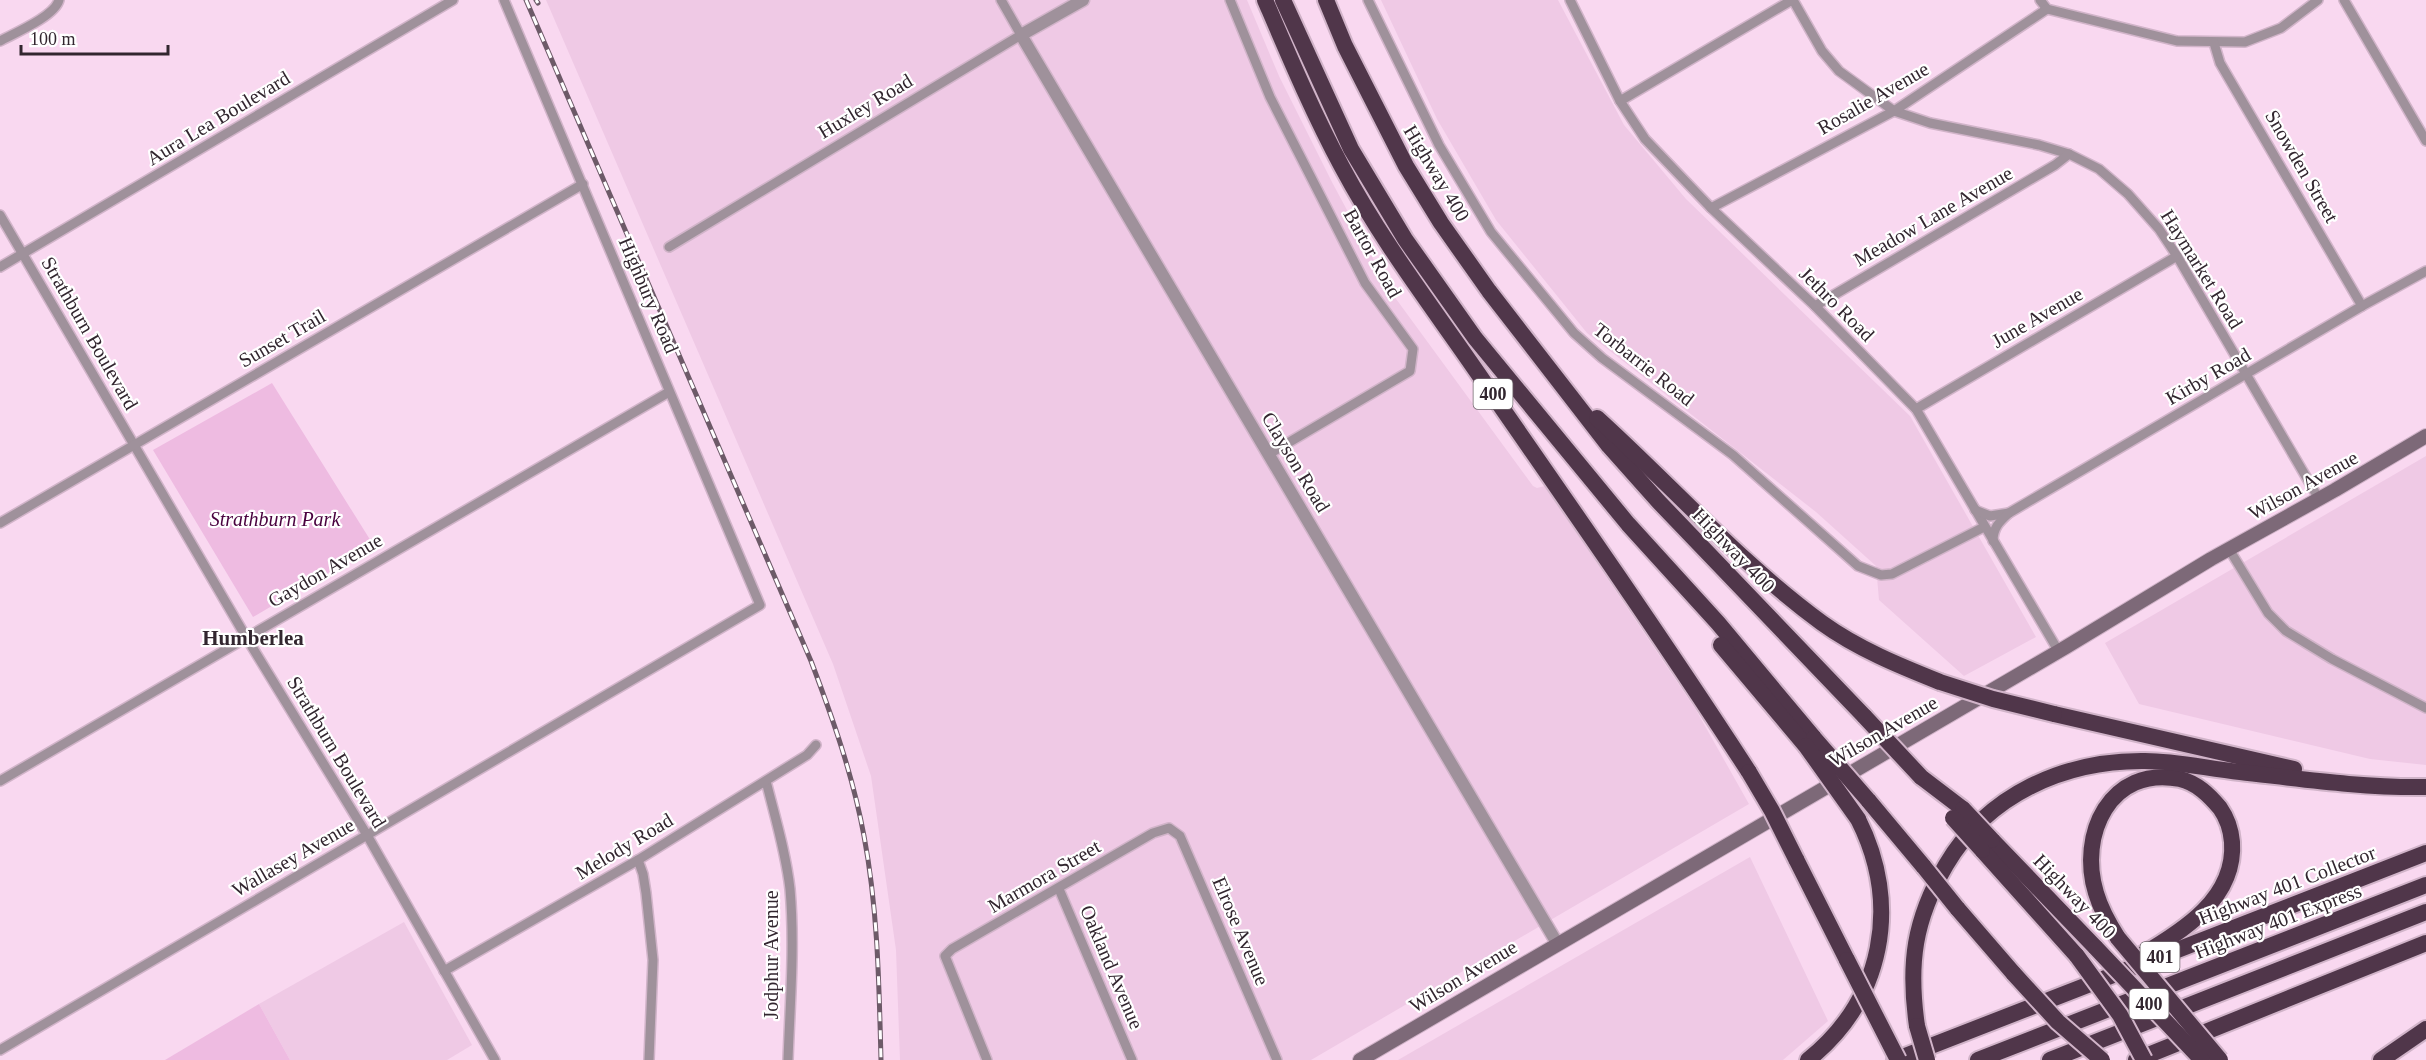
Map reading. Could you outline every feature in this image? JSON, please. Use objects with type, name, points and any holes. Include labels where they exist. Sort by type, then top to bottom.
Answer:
[{"type":"highway","name":"400","points":[[1265,0],[1297,75],[1342,167],[1404,269],[1602,552],[1749,772],[1772,811],[1896,1060]]},
{"type":"highway","points":[[1283,0],[1351,149],[1405,238],[1476,338],[1660,562],[1708,628],[1810,742],[1868,800],[2014,974],[2058,1022],[2102,1060]]},
{"type":"highway","name":"Highway 400","points":[[1326,0],[1374,105],[1412,176],[1488,291],[1609,446],[1658,501],[1921,777],[1987,845],[2096,948],[2202,1060]]},
{"type":"highway","points":[[1565,390],[1642,458],[1760,573],[1824,625],[1886,660],[1940,682],[1993,699],[2354,783]]},
{"type":"highway","points":[[1808,1060],[1844,1023],[1858,1002],[1877,954],[1882,919],[1881,892],[1872,849],[1858,819],[1810,742]]},
{"type":"highway","points":[[1927,1060],[1917,1026],[1913,991],[1913,957],[1918,928],[1928,900],[1953,854],[1971,831],[1989,813],[2026,788],[2078,768],[2111,762],[2148,761],[2354,783],[2426,787]]},
{"type":"highway","points":[[2082,988],[2133,961],[2184,928],[2204,912],[2222,887],[2231,862],[2231,833],[2224,814],[2195,784],[2168,778],[2141,781],[2126,787],[2100,814],[2093,833],[2091,865],[2095,892],[2104,916],[2118,938],[2220,1060]]},
{"type":"highway","points":[[1987,845],[2077,956],[2120,1015],[2144,1060]]},
{"type":"highway","name":"Highway 401 Collector","points":[[1896,1060],[2426,853]]},
{"type":"highway","name":"Highway 401 Express","points":[[1978,1060],[2426,885]]},
{"type":"highway","points":[[2050,1060],[2426,912]]},
{"type":"highway","points":[[2136,1060],[2426,943]]},
{"type":"highway","points":[[2381,1060],[2426,1029]]},
{"type":"main road","name":"Wilson Avenue","points":[[1360,1060],[2059,652],[2229,549],[2426,436]]},
{"type":"street","points":[[0,41],[46,17],[54,10],[59,0]]},
{"type":"street","name":"Aura Lea Boulevard","points":[[0,267],[453,0]]},
{"type":"street","name":"Highbury Road","points":[[504,0],[760,605]]},
{"type":"street","name":"Clayson Road","points":[[1001,0],[1557,943]]},
{"type":"street","name":"Huxley Road","points":[[669,247],[1083,0]]},
{"type":"street","name":"Bartor Road","points":[[1230,0],[1270,97],[1365,283],[1413,349],[1410,371],[1269,454]]},
{"type":"street","name":"Torbarrie Road","points":[[1368,0],[1438,145],[1491,232],[1574,333],[1602,358],[1733,454],[1858,566],[1869,572],[1881,575],[1903,570],[1946,545],[1984,527]]},
{"type":"street","name":"Jethro Road","points":[[1570,0],[1620,100],[1645,139],[1711,208],[1815,306],[1916,409],[2059,652]]},
{"type":"street","points":[[1620,100],[1793,0]]},
{"type":"street","name":"Haymarket Road","points":[[1793,0],[1822,51],[1839,71],[1894,111],[1930,123],[2039,145],[2069,154],[2099,169],[2128,194],[2160,229],[2177,256],[2319,499]]},
{"type":"street","points":[[2040,0],[2047,9],[2177,40],[2214,43],[2245,42],[2281,28],[2318,0]]},
{"type":"street","points":[[2344,0],[2426,141]]},
{"type":"street","name":"Rosalie Avenue","points":[[1711,208],[1894,111],[2047,9]]},
{"type":"street","name":"Snowden Street","points":[[2214,43],[2220,63],[2362,306]]},
{"type":"street","name":"Meadow Lane Avenue","points":[[1815,306],[2055,165],[2069,154]]},
{"type":"street","name":"Sunset Trail","points":[[0,523],[583,184]]},
{"type":"street","name":"Strathburn Boulevard","points":[[0,214],[246,637],[366,835],[495,1060]]},
{"type":"street","name":"June Avenue","points":[[1916,409],[2177,256]]},
{"type":"street","name":"Kirby Road","points":[[1993,542],[1994,530],[2009,513],[2362,306],[2426,271]]},
{"type":"street","name":"Gaydon Avenue","points":[[0,781],[669,392]]},
{"type":"street","points":[[1975,510],[1990,516],[2009,513]]},
{"type":"street","points":[[2229,549],[2268,613],[2286,631],[2332,660],[2426,708]]},
{"type":"street","name":"Wallasey Avenue","points":[[0,1050],[760,605]]},
{"type":"street","name":"Melody Road","points":[[444,971],[638,860],[807,755],[816,745]]},
{"type":"street","name":"Jodphur Avenue","points":[[766,781],[785,856],[791,909],[793,936],[788,1060]]},
{"type":"street","name":"Marmora Street","points":[[987,1060],[945,956],[952,949],[1162,829]]},
{"type":"street","name":"Elrose Avenue","points":[[1162,829],[1175,830],[1180,836],[1276,1060]]},
{"type":"street","points":[[638,860],[646,893],[653,960],[649,1060]]},
{"type":"street","name":"Oakland Avenue","points":[[1059,889],[1132,1060]]},
{"type":"shaded area","points":[[546,0],[1247,0],[1279,76],[1391,292],[1533,486],[1537,488],[1545,486],[1696,710],[1749,804],[1311,1060],[900,1060],[896,950],[871,776],[833,664]]},
{"type":"shaded area","points":[[1381,0],[1558,0],[1624,125],[1686,199],[1910,416],[2036,637],[1964,676],[1879,600],[1876,566],[1816,512],[1587,333],[1496,220],[1437,119]]},
{"type":"shaded area","points":[[2426,456],[2426,765],[2370,759],[2139,704],[2105,643]]},
{"type":"shaded area","points":[[1750,857],[1828,1021],[1783,1060],[1398,1060]]},
{"type":"shaded area","points":[[404,922],[472,1045],[447,1060],[290,1060],[259,1004]]},
{"type":"green space","name":"Strathburn Park","points":[[272,383],[374,546],[253,617],[153,450]]},
{"type":"green space","points":[[259,1004],[290,1060],[165,1060]]},
{"type":"railway","points":[[526,0],[811,661],[835,726],[854,792],[869,864],[877,948],[881,1060]]},
{"type":"district","name":"Humberlea","points":[[253,638]]}]
